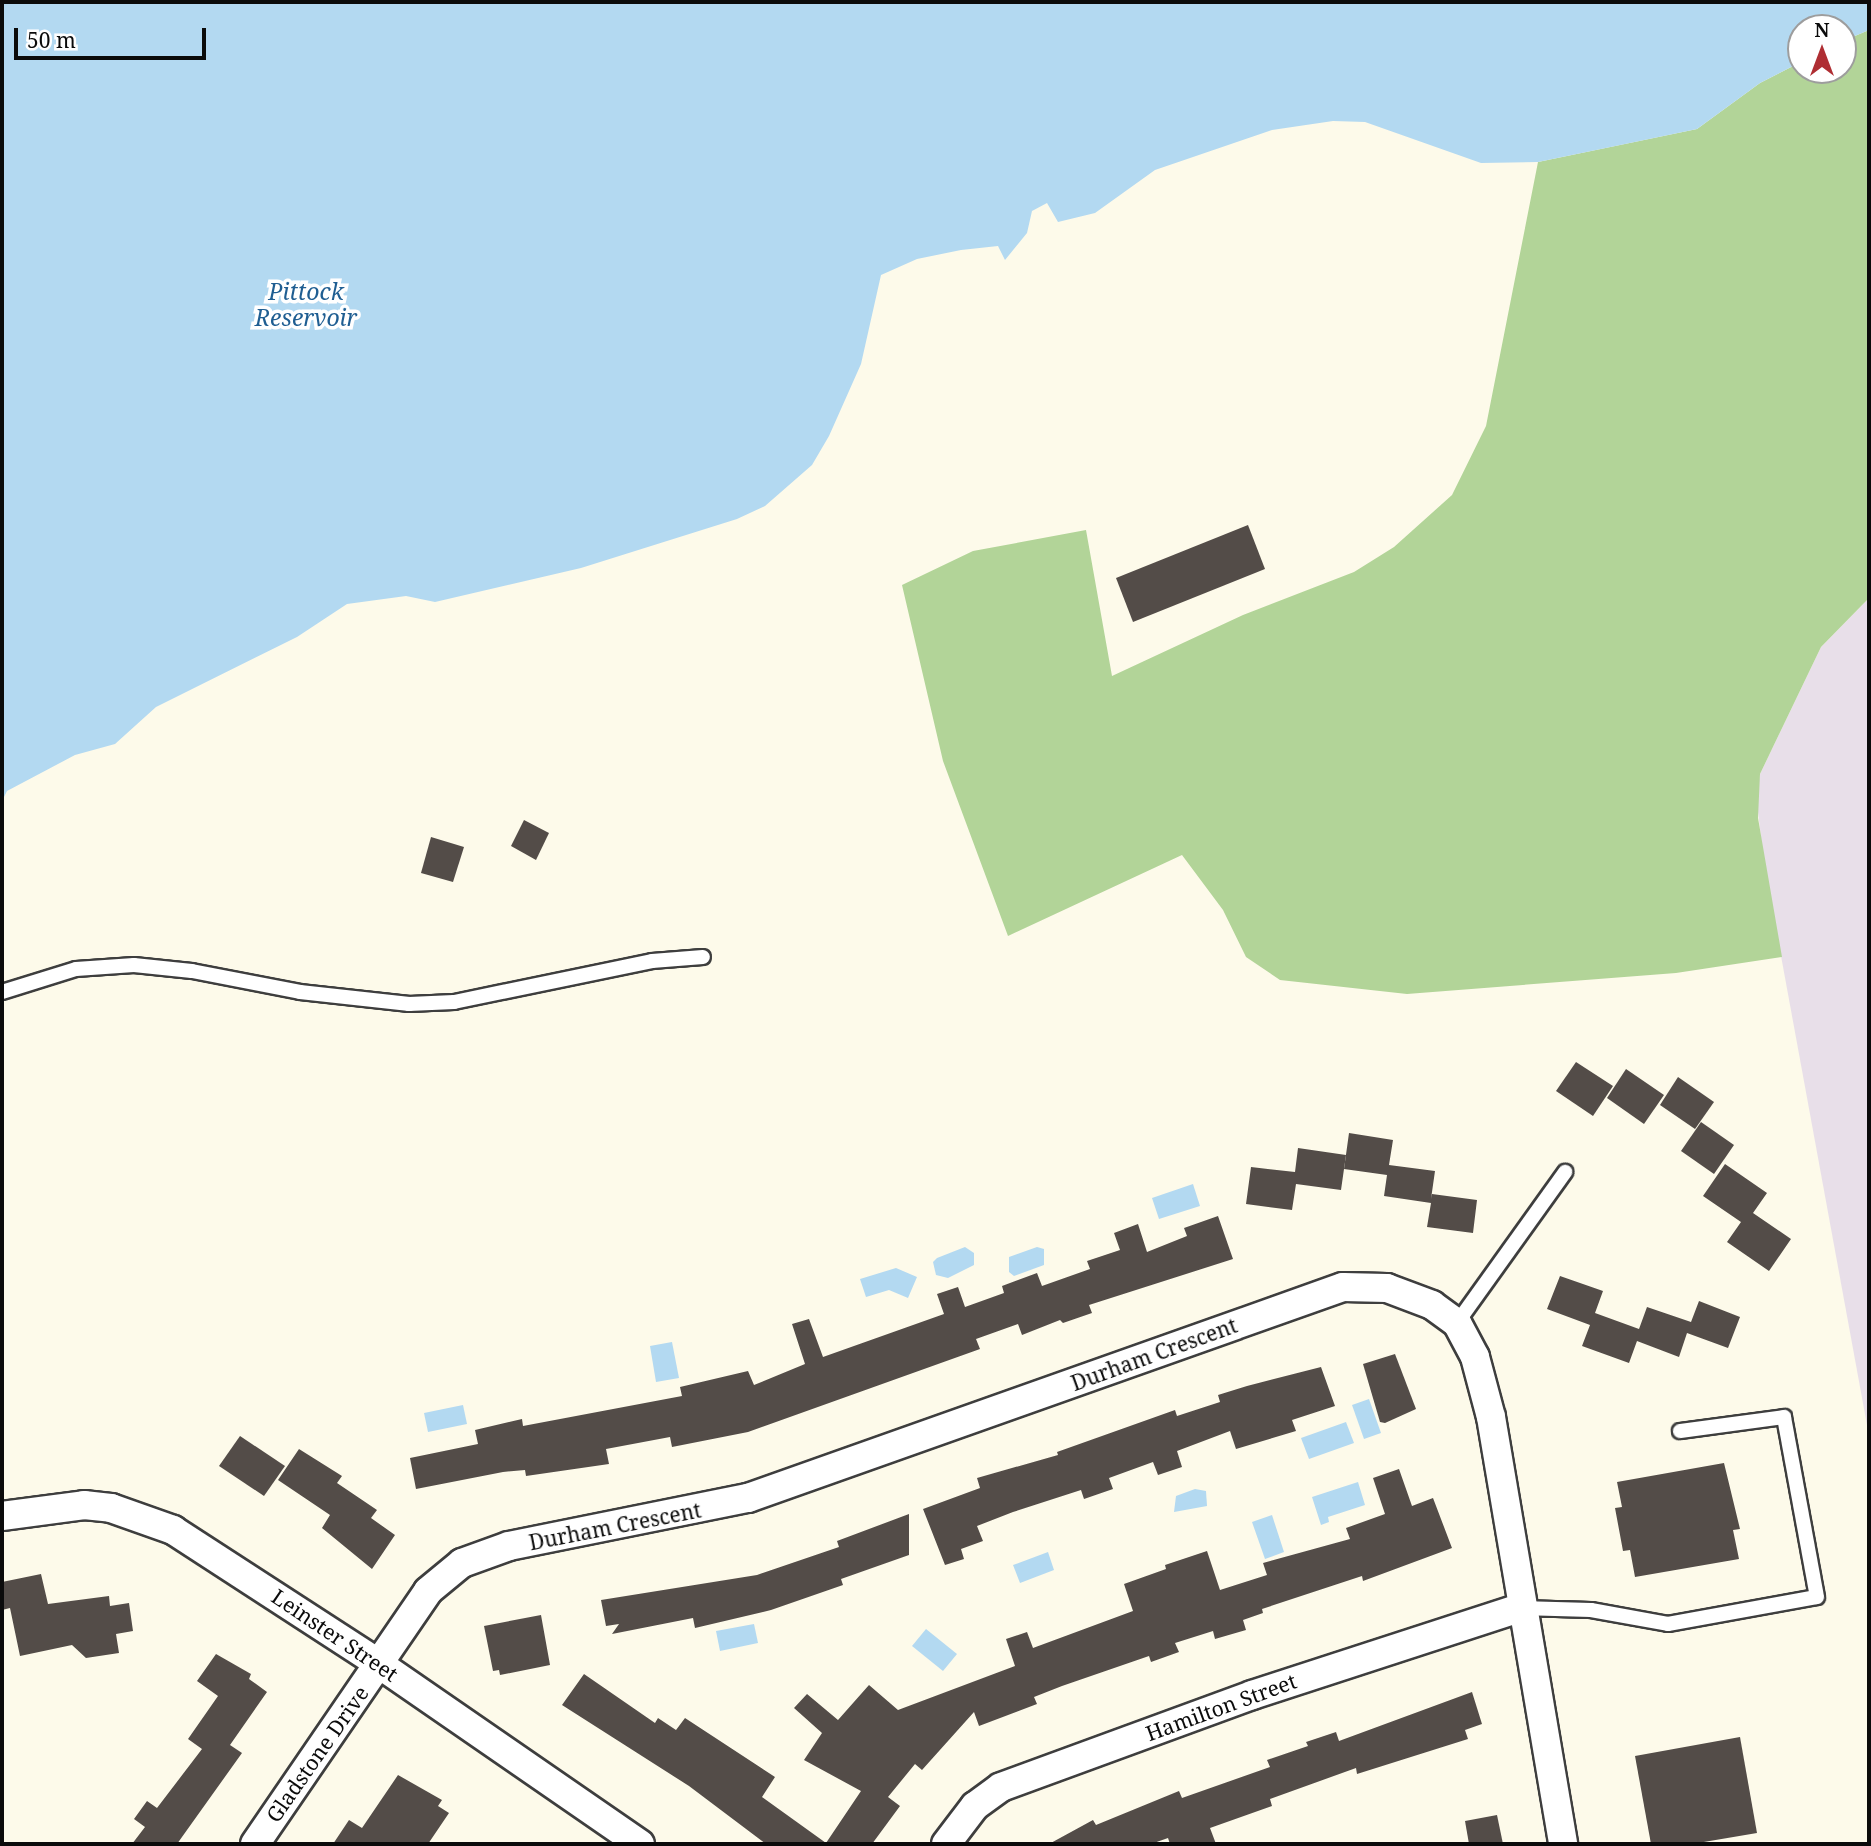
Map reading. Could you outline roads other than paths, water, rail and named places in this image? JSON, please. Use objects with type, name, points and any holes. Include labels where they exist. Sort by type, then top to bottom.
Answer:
[{"type":"street","name":"Durham Crescent","points":[[379,1664],[428,1591],[462,1563],[487,1552],[748,1498],[1343,1287],[1387,1288],[1412,1296],[1458,1323]]},
{"type":"street","points":[[1458,1323],[1475,1357],[1490,1417],[1520,1608],[1563,1844]]},
{"type":"street","name":"Leinster Street","points":[[2,1516],[84,1505],[111,1508],[148,1520],[213,1553],[640,1844]]},
{"type":"street","name":"Hamilton Street","points":[[946,1844],[975,1807],[1001,1787],[1252,1695],[1520,1608]]},
{"type":"street","name":"Gladstone Drive","points":[[255,1844],[379,1664]]},
{"type":"lane","points":[[2,992],[76,969],[134,965],[192,971],[300,992],[409,1004],[454,1002],[652,961],[704,957]]},
{"type":"lane","points":[[1458,1323],[1565,1172]]},
{"type":"lane","points":[[1520,1608],[1591,1611],[1668,1624],[1816,1597],[1784,1418],[1680,1431]]},
{"type":"water","name":"Pittock Reservoir","points":[[2,2],[1869,2],[1869,30],[1857,35],[1857,14],[1787,14],[1787,69],[1760,83],[1697,129],[1538,162],[1481,163],[1365,122],[1333,121],[1272,130],[1155,170],[1095,213],[1058,222],[1047,203],[1032,211],[1027,233],[1005,260],[998,246],[961,250],[917,259],[881,275],[861,364],[829,436],[812,465],[765,506],[737,519],[581,568],[435,602],[406,596],[347,604],[297,637],[156,707],[115,744],[75,755],[7,791],[2,801]]},
{"type":"water","points":[[1193,1184],[1200,1206],[1159,1219],[1152,1198]]},
{"type":"water","points":[[965,1247],[974,1253],[974,1265],[948,1278],[936,1275],[933,1262],[937,1258]]},
{"type":"water","points":[[1037,1247],[1044,1249],[1044,1265],[1014,1276],[1009,1272],[1009,1257]]},
{"type":"water","points":[[896,1268],[917,1277],[908,1298],[889,1290],[866,1297],[860,1279]]},
{"type":"water","points":[[672,1342],[679,1378],[656,1382],[650,1346]]},
{"type":"water","points":[[1369,1399],[1381,1433],[1364,1439],[1352,1405]]},
{"type":"water","points":[[463,1405],[467,1424],[428,1432],[424,1413]]},
{"type":"water","points":[[1346,1422],[1354,1443],[1309,1459],[1301,1438]]},
{"type":"water","points":[[1358,1482],[1365,1505],[1328,1517],[1329,1522],[1321,1525],[1312,1497]]},
{"type":"water","points":[[1195,1489],[1206,1491],[1207,1506],[1174,1512],[1176,1496]]},
{"type":"water","points":[[1272,1515],[1284,1552],[1265,1559],[1252,1522]]},
{"type":"water","points":[[1048,1552],[1054,1570],[1020,1583],[1013,1565]]},
{"type":"water","points":[[754,1624],[758,1643],[720,1651],[716,1631]]},
{"type":"water","points":[[926,1629],[957,1654],[943,1671],[912,1646]]}]
